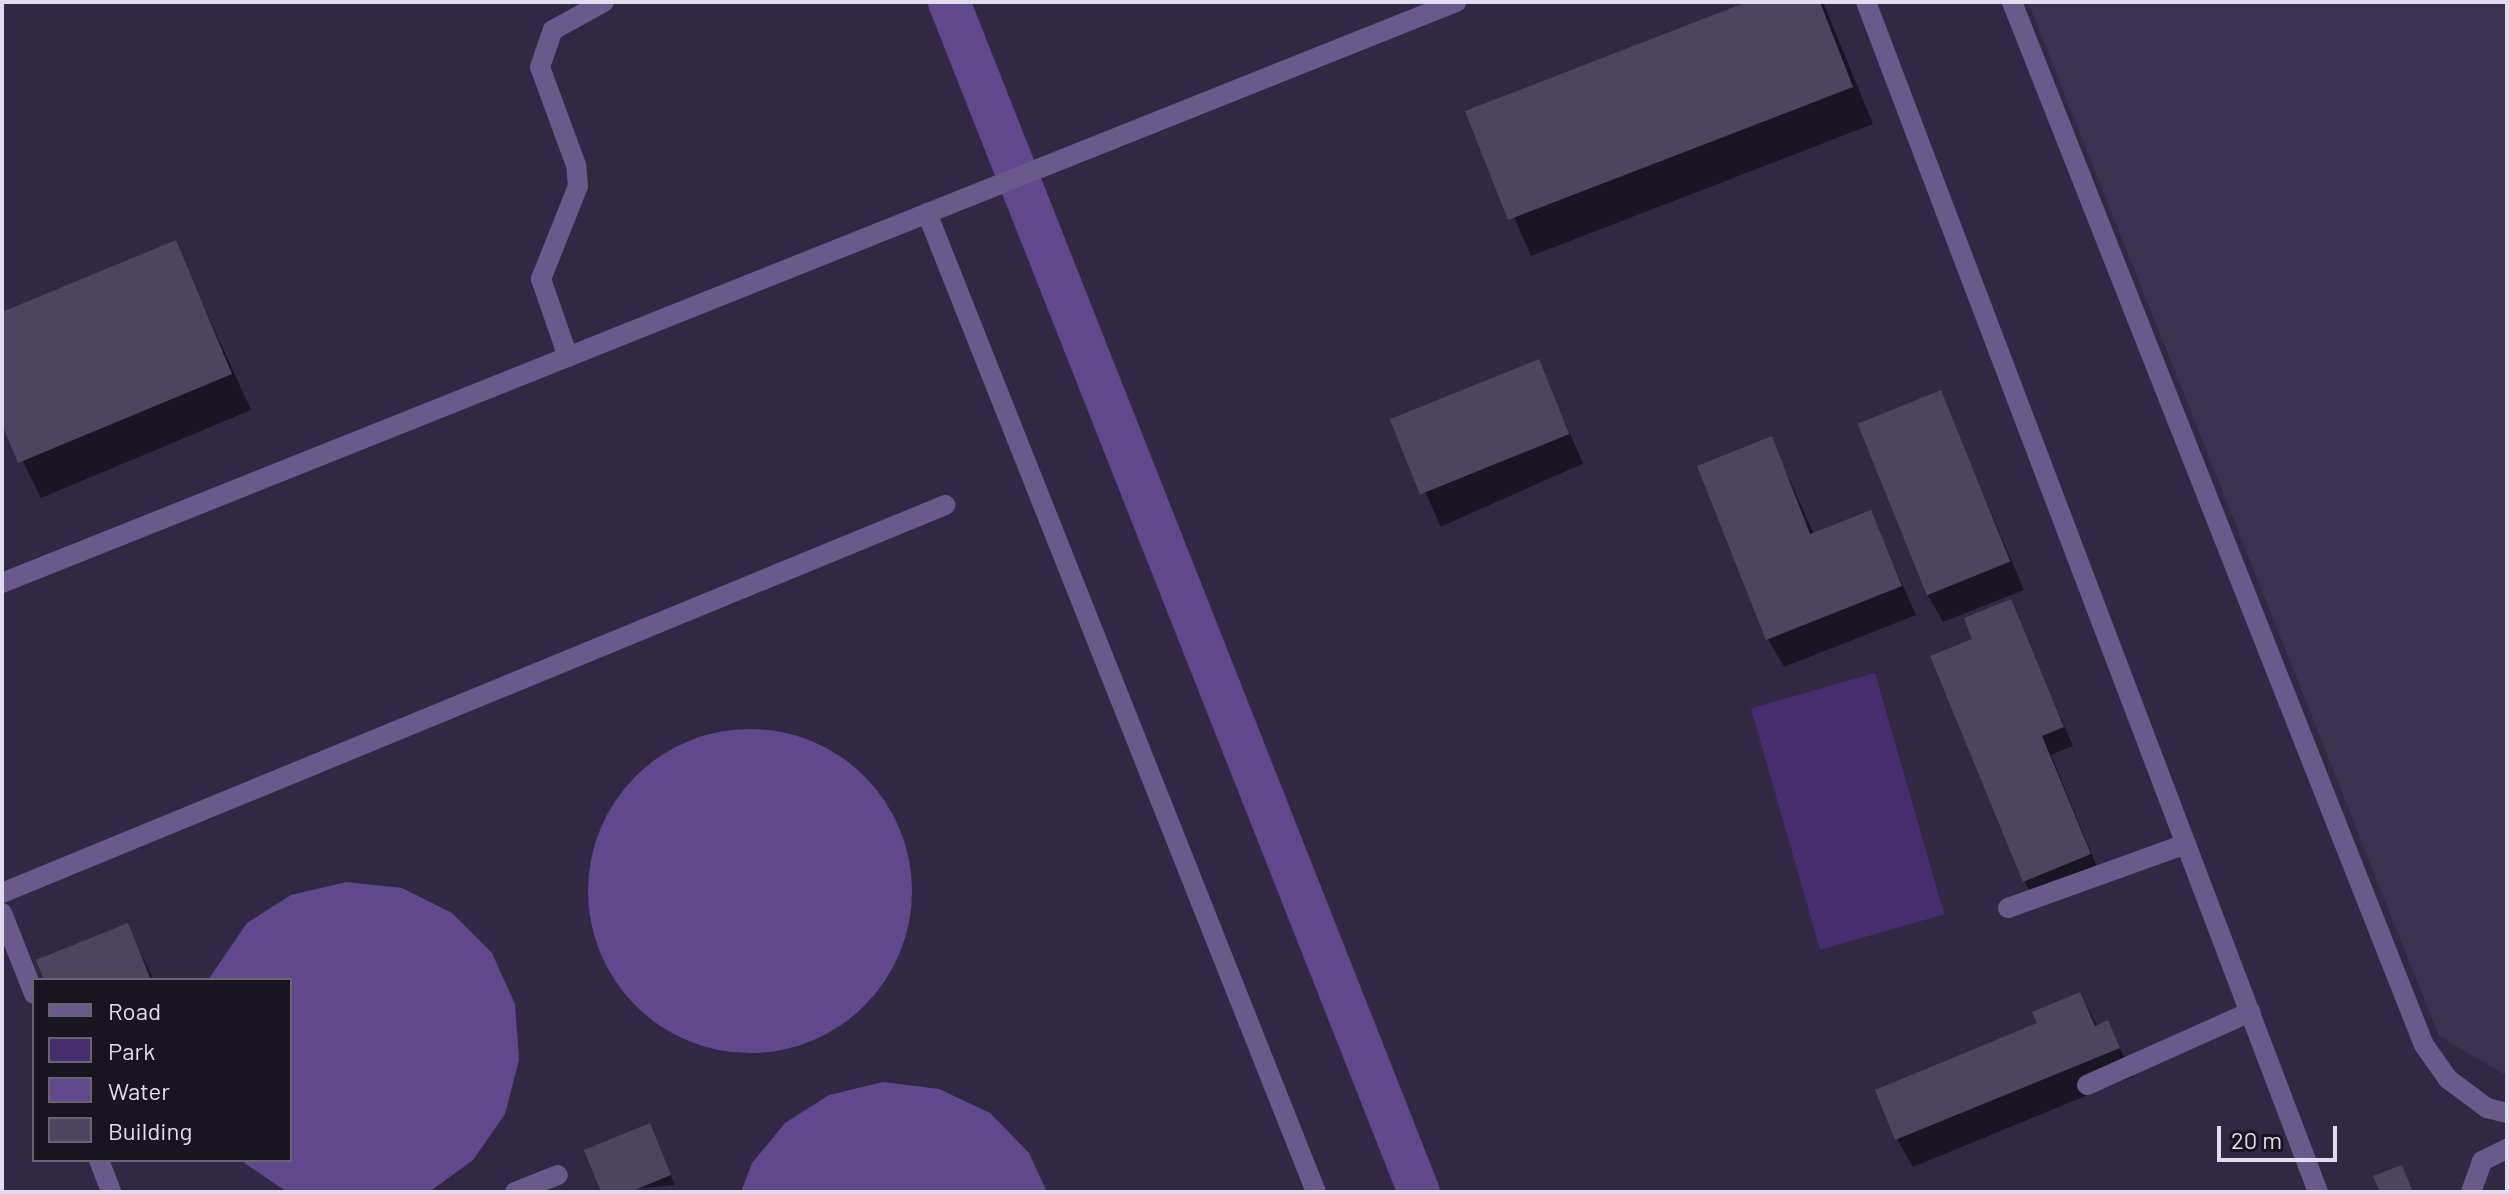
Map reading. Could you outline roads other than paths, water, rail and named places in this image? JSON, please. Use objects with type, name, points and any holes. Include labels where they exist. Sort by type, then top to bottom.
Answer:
[{"type":"street","points":[[568,357],[541,279],[578,186],[576,165],[540,67],[553,30],[604,2]]},
{"type":"street","points":[[2,583],[1456,2]]},
{"type":"street","points":[[1866,2],[2318,1192]]},
{"type":"street","points":[[2012,2],[2424,1045],[2448,1079],[2487,1108],[2507,1113]]},
{"type":"street","points":[[927,213],[1316,1192]]},
{"type":"street","points":[[2,893],[945,505]]},
{"type":"street","points":[[2008,908],[2186,844]]},
{"type":"street","points":[[2,913],[32,989]]},
{"type":"street","points":[[2087,1085],[2250,1012]]},
{"type":"street","points":[[2471,1192],[2482,1161],[2507,1149]]},
{"type":"street","points":[[100,1162],[111,1192]]},
{"type":"street","points":[[515,1192],[558,1175]]},
{"type":"water","points":[[734,729],[766,729],[797,736],[827,748],[865,776],[885,801],[900,829],[909,859],[912,891],[909,923],[900,953],[885,981],[865,1006],[840,1026],[812,1041],[766,1053],[734,1053],[703,1046],[673,1034],[635,1006],[625,994],[607,968],[595,938],[588,907],[588,875],[595,844],[607,814],[635,776],[647,766],[673,748],[703,736]]},
{"type":"water","points":[[346,882],[402,888],[452,913],[492,953],[515,1004],[519,1060],[505,1114],[473,1160],[429,1192],[287,1192],[243,1162],[292,1162],[292,978],[209,978],[247,923],[291,895]]},
{"type":"water","points":[[883,1082],[939,1089],[990,1113],[1029,1153],[1047,1192],[741,1192],[752,1163],[785,1123],[829,1095]]},
{"type":"waterway","points":[[949,2],[1419,1192]]}]
